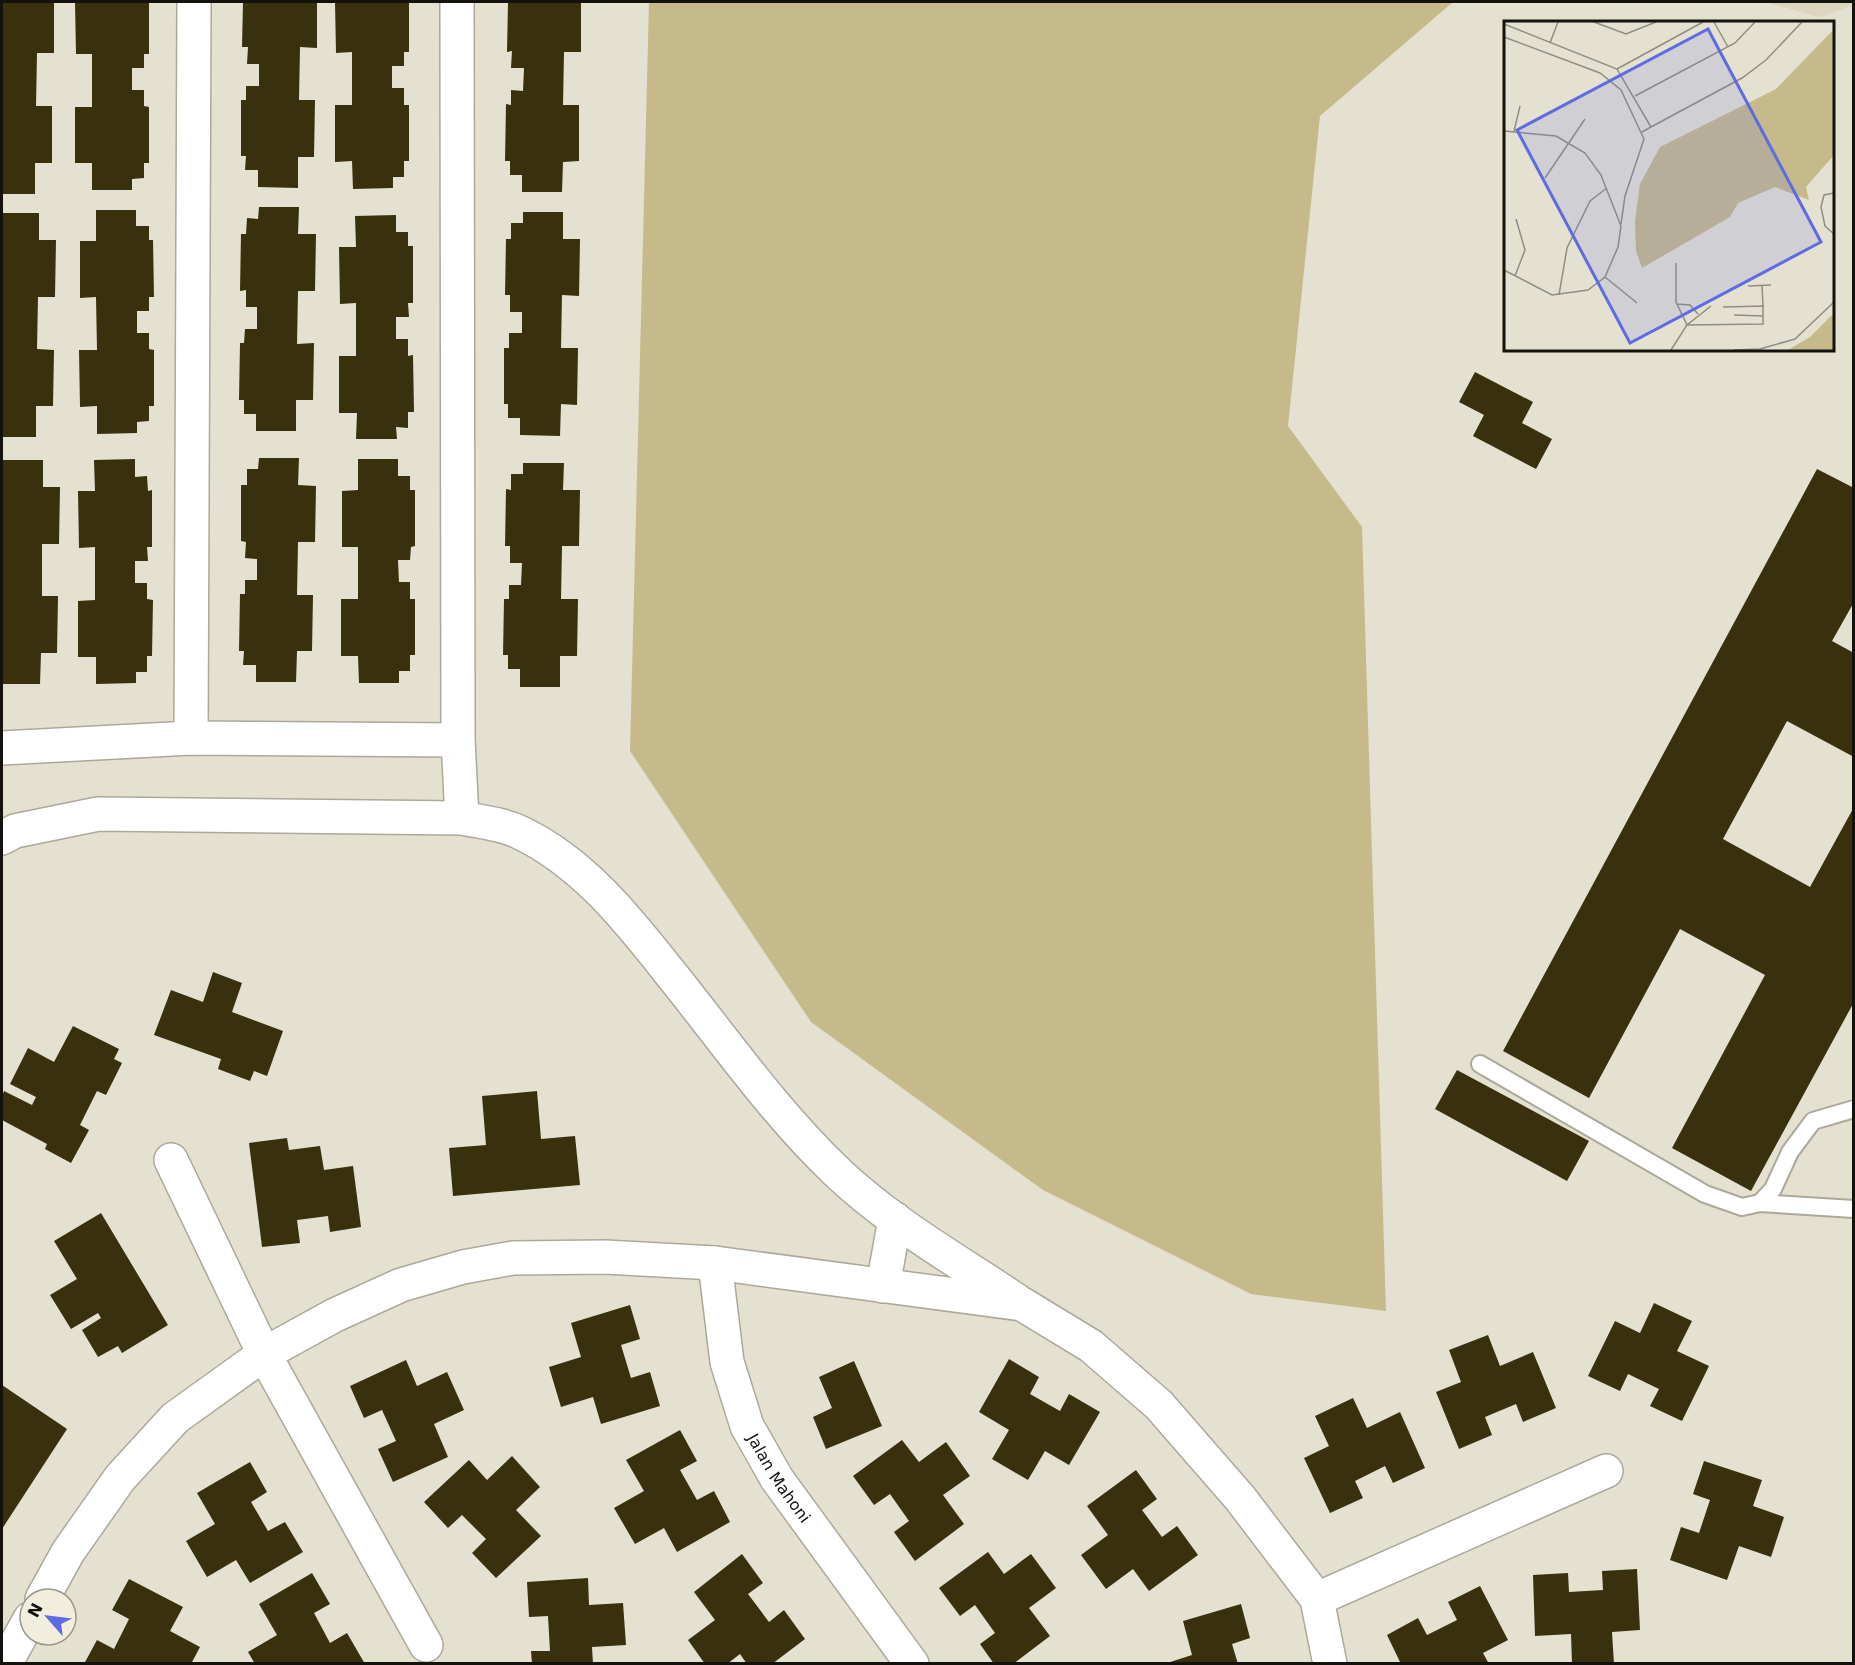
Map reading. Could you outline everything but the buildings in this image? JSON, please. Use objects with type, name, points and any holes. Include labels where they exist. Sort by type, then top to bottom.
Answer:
[{"type":"street","points":[[191,738],[194,2]]},
{"type":"street","points":[[457,2],[458,740],[462,818]]},
{"type":"street","points":[[2,748],[191,738],[458,740]]},
{"type":"street","points":[[2,838],[15,831],[98,814],[462,818],[517,831],[548,848],[586,879],[626,918],[789,1120],[836,1171],[895,1219],[1022,1304],[1091,1346],[1159,1405],[1240,1497],[1317,1599],[1330,1664]]},
{"type":"street","points":[[171,1160],[264,1354],[426,1645]]},
{"type":"street","points":[[883,1286],[895,1219]]},
{"type":"street","points":[[49,1587],[68,1552],[120,1478],[176,1418],[264,1354],[334,1315],[392,1290],[463,1267],[513,1258],[571,1257],[715,1263],[1022,1304]]},
{"type":"street","name":"Jalan Mahoni","points":[[715,1263],[727,1362],[747,1425],[777,1479],[912,1664]]},
{"type":"street","points":[[1317,1599],[1606,1471]]},
{"type":"street","points":[[5,1664],[18,1641]]},
{"type":"lane","points":[[1480,1064],[1705,1194],[1742,1207],[1760,1203],[1854,1209]]},
{"type":"lane","points":[[1760,1203],[1773,1189],[1790,1152],[1813,1121],[1854,1110]]},
{"type":"shaded area","points":[[649,2],[1453,2],[1320,116],[1288,426],[1362,527],[1386,1311],[1251,1294],[1043,1190],[811,1022],[630,751]]},
{"type":"shaded area","points":[[1765,2],[1853,2],[1854,5],[1819,17]]}]
